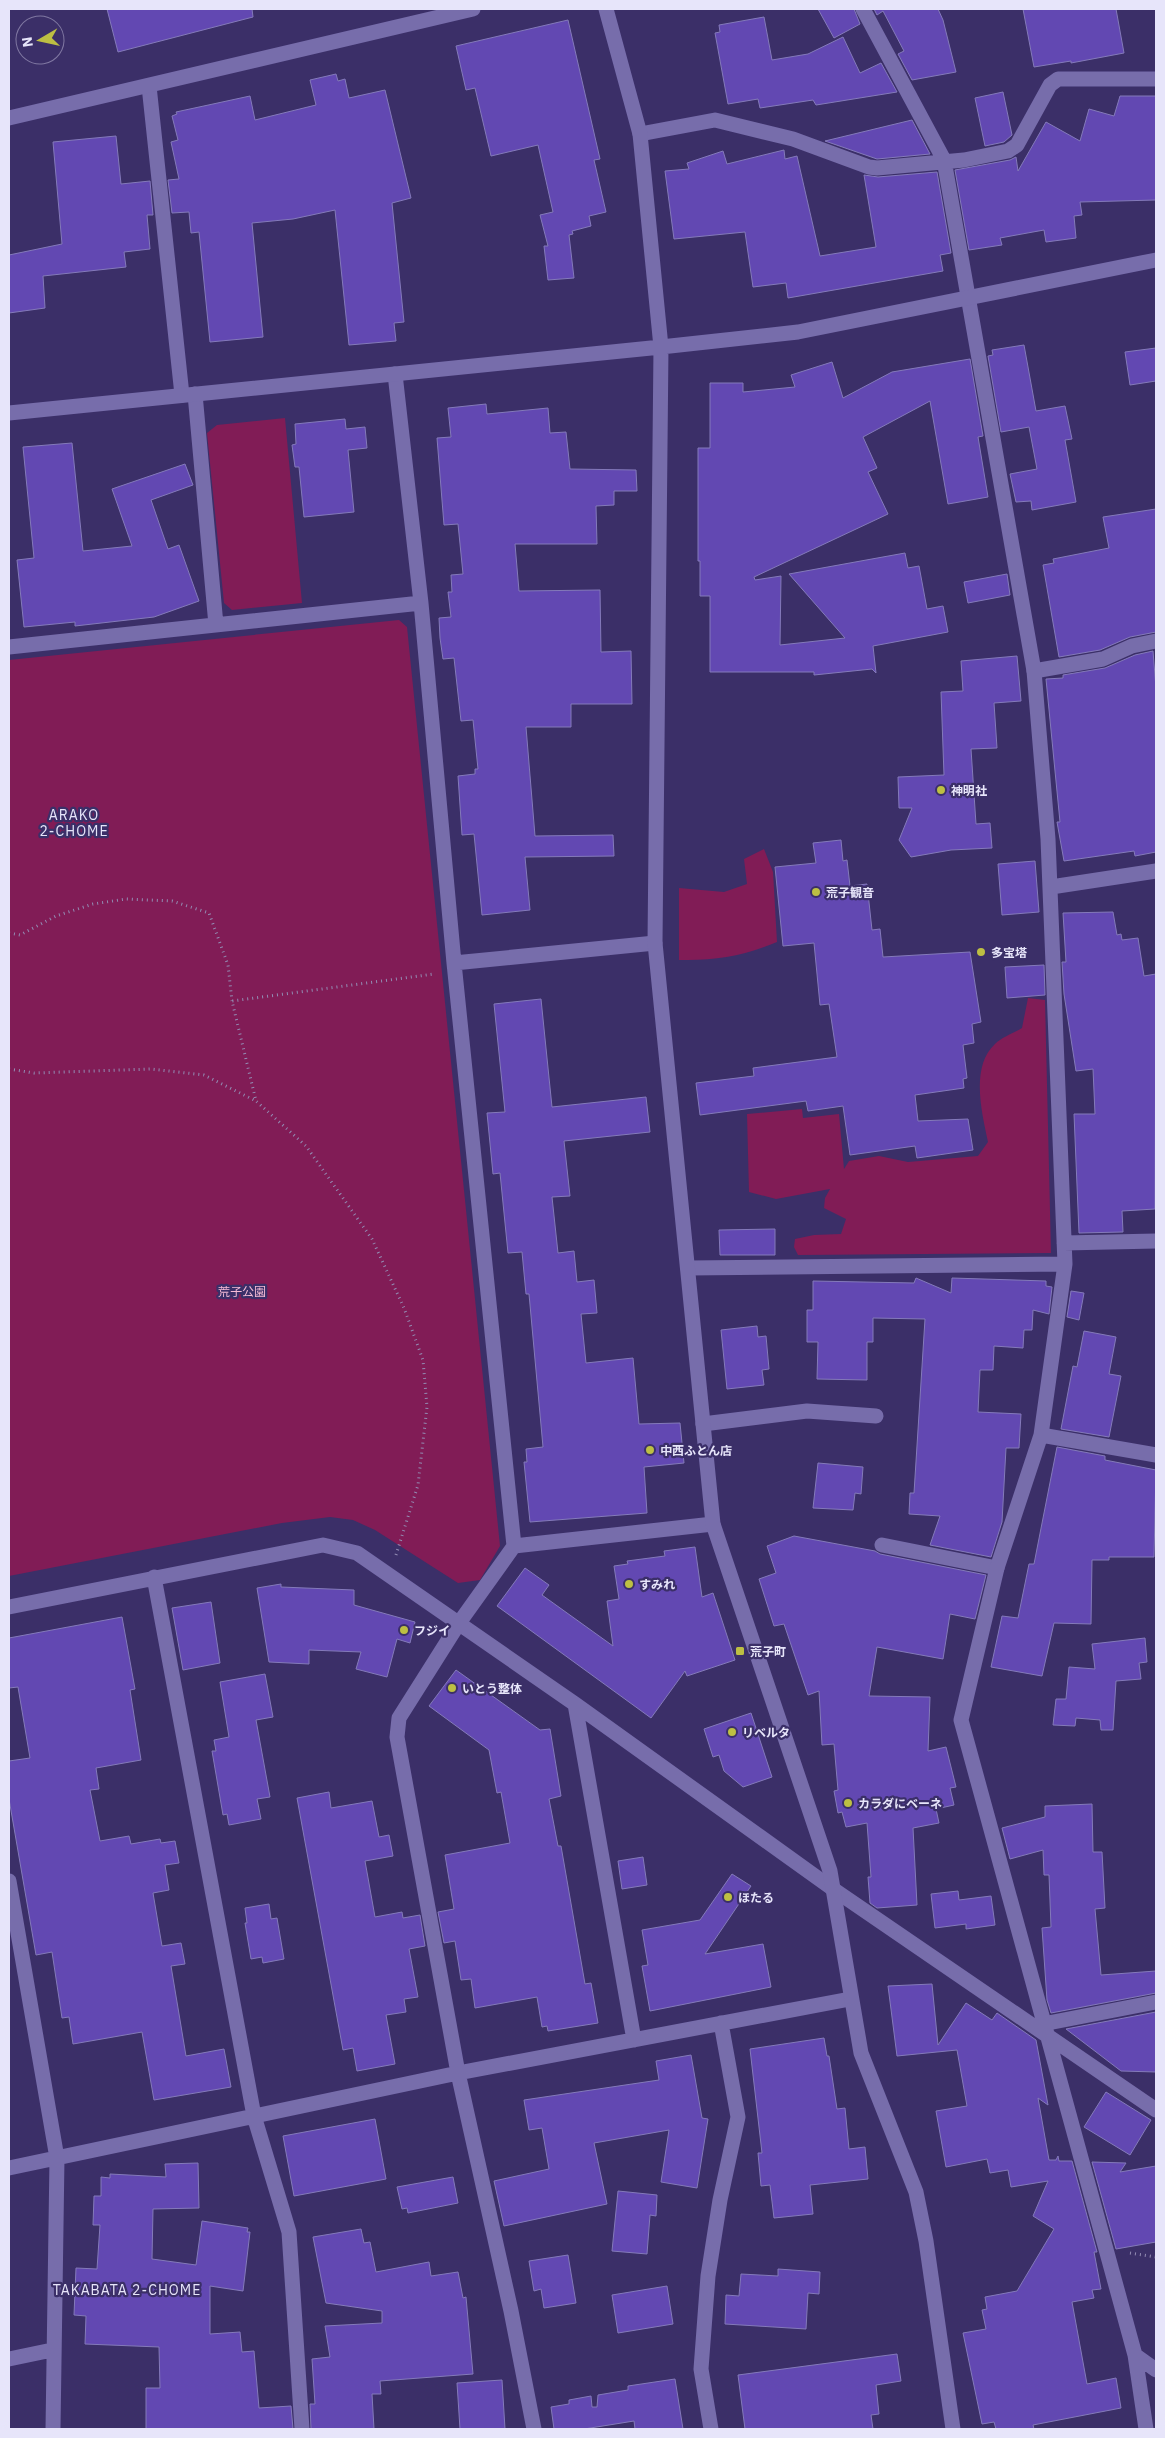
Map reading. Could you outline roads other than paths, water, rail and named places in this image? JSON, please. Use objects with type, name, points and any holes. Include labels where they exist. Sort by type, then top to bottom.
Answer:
[{"type":"street","points":[[9,118],[473,9]]},
{"type":"street","points":[[606,9],[640,134],[662,347],[655,943],[713,1524],[830,1871],[850,1999],[862,2054],[916,2192],[925,2236],[954,2429]]},
{"type":"street","points":[[863,9],[944,160],[1034,671],[1051,887],[1065,1264],[1040,1435],[997,1568],[961,1720],[1135,2355],[1146,2429]]},
{"type":"street","points":[[640,134],[715,120],[793,139],[868,167],[973,158],[1008,151],[1017,145],[1050,85],[1058,79],[1156,79]]},
{"type":"street","points":[[150,86],[216,624]]},
{"type":"street","points":[[9,413],[798,332],[1156,260]]},
{"type":"street","points":[[395,374],[421,603],[454,967],[514,1546],[458,1623],[399,1718],[397,1737],[458,2073],[511,2311],[534,2429]]},
{"type":"street","points":[[9,647],[421,603]]},
{"type":"street","points":[[1034,671],[1103,659],[1132,646],[1156,641]]},
{"type":"street","points":[[1051,887],[1156,871]]},
{"type":"street","points":[[454,967],[655,943]]},
{"type":"street","points":[[1064,1243],[1156,1242]]},
{"type":"street","points":[[688,1268],[1065,1264]]},
{"type":"street","points":[[703,1424],[807,1411],[876,1416]]},
{"type":"street","points":[[1040,1435],[1156,1455]]},
{"type":"street","points":[[514,1546],[713,1524]]},
{"type":"street","points":[[9,1607],[323,1545],[357,1553],[575,1704],[833,1889],[1045,2030],[1156,2110]]},
{"type":"street","points":[[882,1545],[997,1568]]},
{"type":"street","points":[[154,1577],[254,2116],[289,2232],[302,2429]]},
{"type":"street","points":[[575,1704],[634,2040]]},
{"type":"street","points":[[9,1881],[56,2158],[52,2429]]},
{"type":"street","points":[[9,2168],[458,2073],[850,1999]]},
{"type":"street","points":[[1045,2030],[1156,2002]]},
{"type":"street","points":[[711,2429],[701,2369],[708,2276],[720,2200],[738,2117],[721,2023]]},
{"type":"street","points":[[9,2359],[52,2350]]},
{"type":"street","points":[[1135,2355],[1156,2370]]},
{"type":"place","name":"神明社","points":[[941,790]]},
{"type":"place","name":"荒子観音","points":[[816,892]]},
{"type":"place","name":"多宝塔","points":[[981,952]]},
{"type":"place","name":"中西ふとん店","points":[[650,1450]]},
{"type":"place","name":"すみれ","points":[[629,1584]]},
{"type":"place","name":"フジイ","points":[[404,1630]]},
{"type":"place","name":"荒子町","points":[[740,1651]]},
{"type":"place","name":"いとう整体","points":[[452,1688]]},
{"type":"place","name":"リベルタ","points":[[732,1732]]},
{"type":"place","name":"カラダにベーネ","points":[[848,1803]]},
{"type":"place","name":"ほたる","points":[[728,1897]]},
{"type":"district","name":"ARAKO 2-CHOME","points":[[74,824]]},
{"type":"district","name":"TAKABATA 2-CHOME","points":[[127,2290]]},
{"type":"park label","name":"荒子公園","points":[[242,1291]]}]
